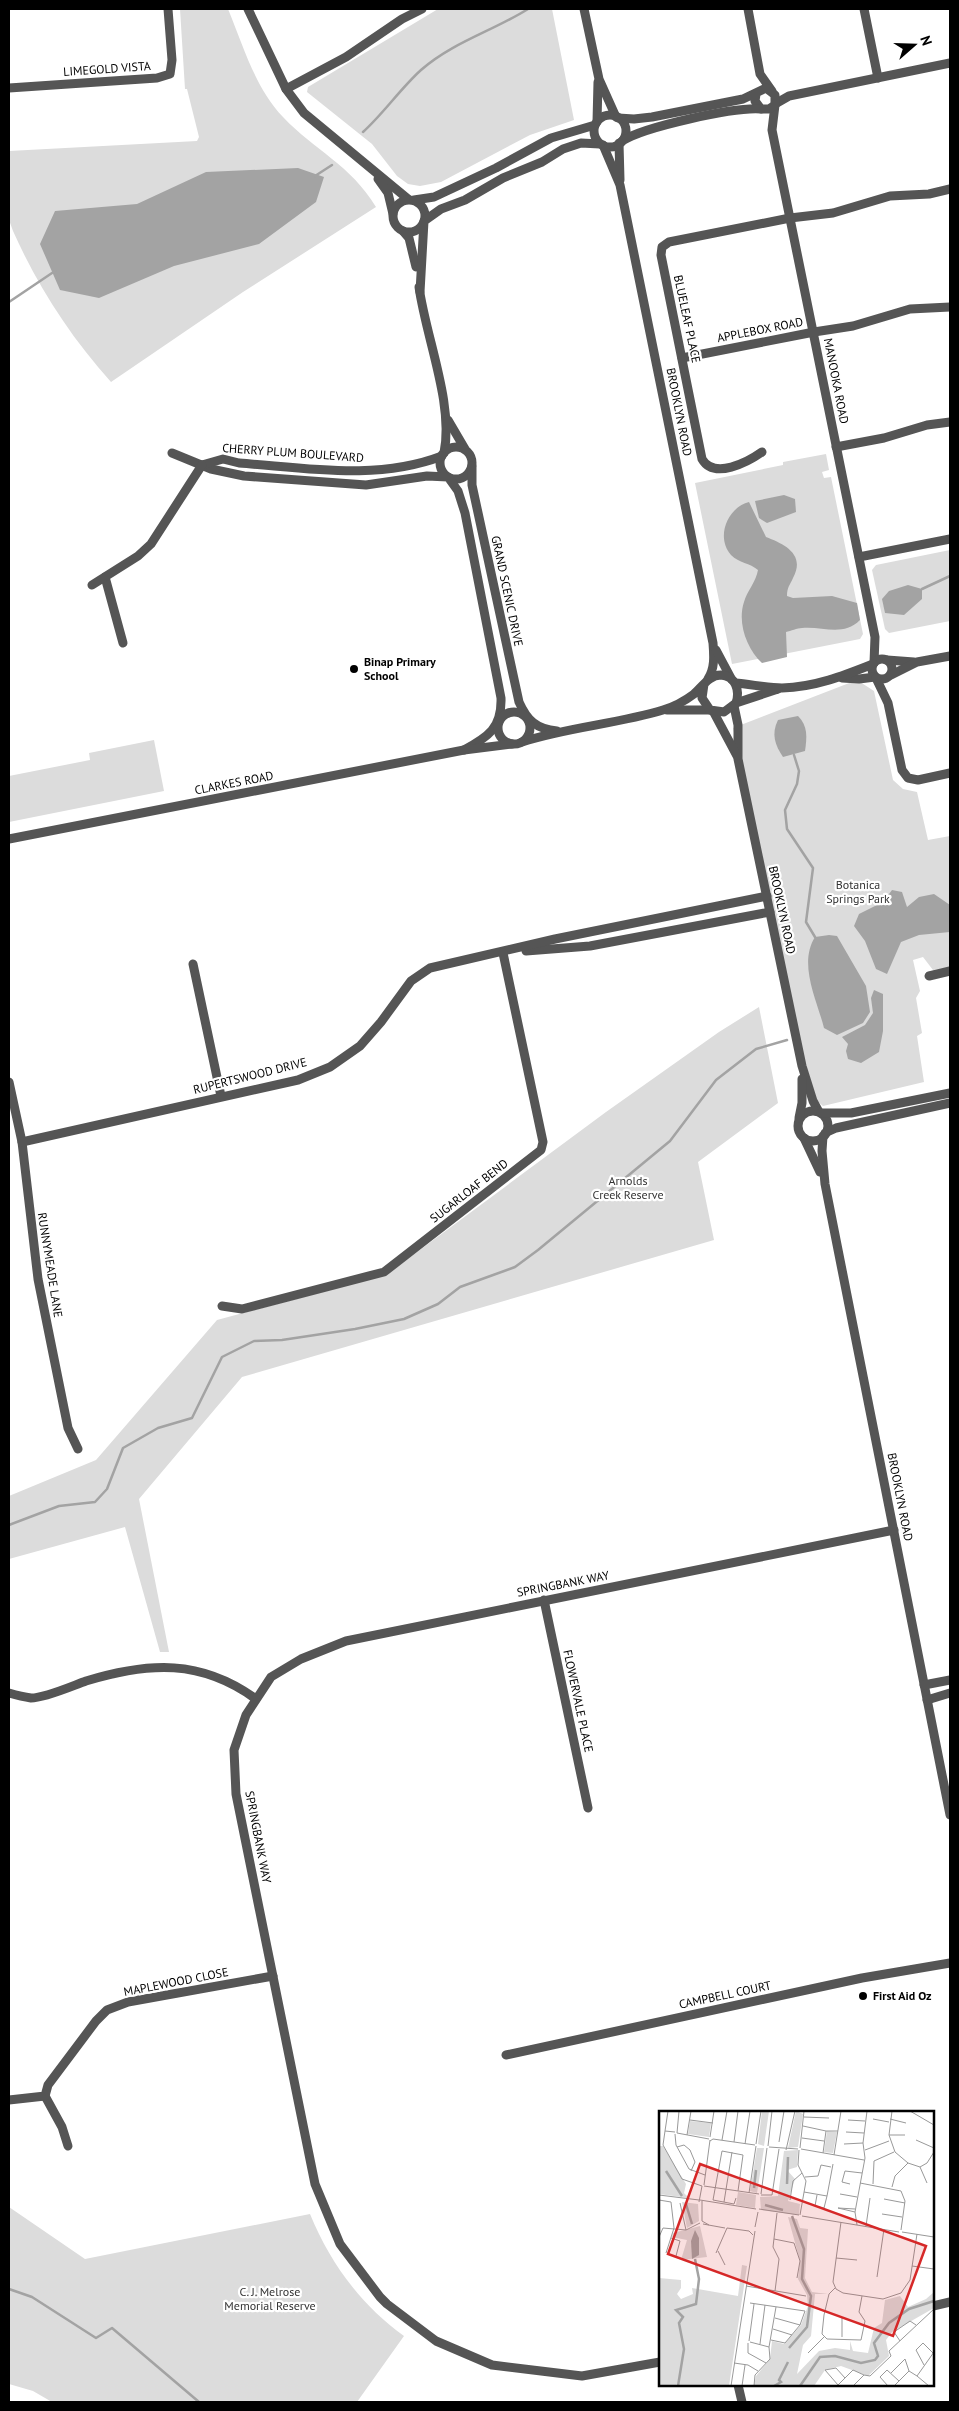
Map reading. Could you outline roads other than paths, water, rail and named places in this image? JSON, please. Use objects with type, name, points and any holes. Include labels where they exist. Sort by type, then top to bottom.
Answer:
[{"type":"street","name":"LIMEGOLD VISTA","points":[[9,88],[157,78],[170,74],[172,60],[168,9]]},
{"type":"street","name":"GRAND SCENIC DRIVE","points":[[248,9],[286,89],[304,113],[411,200],[422,206],[426,216],[424,222],[420,292]]},
{"type":"street","points":[[286,89],[346,57],[402,19],[422,9]]},
{"type":"street","points":[[584,9],[598,79],[594,135],[602,144]]},
{"type":"street","points":[[748,9],[760,74],[755,101],[761,109]]},
{"type":"street","points":[[864,9],[878,78]]},
{"type":"street","points":[[403,231],[413,232],[441,209],[465,200],[503,178],[542,162],[563,149],[581,143],[611,146],[645,130],[740,110],[769,109],[789,96],[950,63]]},
{"type":"street","points":[[760,74],[776,98],[775,104]]},
{"type":"street","points":[[598,79],[617,117],[624,126],[620,142]]},
{"type":"street","points":[[393,214],[398,204],[434,197],[496,168],[551,138],[596,123],[608,115],[634,119],[652,117],[743,99],[762,89],[789,96]]},
{"type":"street","name":"MANOOKA ROAD","points":[[772,130],[775,104]]},
{"type":"street","name":"MANOOKA ROAD","points":[[761,109],[772,130],[875,638],[886,660]]},
{"type":"street","name":"BROOKLYN ROAD","points":[[620,142],[620,185],[713,643],[713,668],[706,682]]},
{"type":"street","name":"BROOKLYN ROAD","points":[[602,144],[620,185]]},
{"type":"street","name":"GRAND SCENIC DRIVE","points":[[363,161],[388,193],[395,224],[409,238],[414,253],[444,410],[446,441],[440,466],[462,500],[500,689],[501,705],[498,723]]},
{"type":"street","points":[[790,218],[833,213],[890,196],[929,194],[950,189]]},
{"type":"street","name":"BLUELEAF PLACE","points":[[762,452],[743,463],[717,468],[711,468],[704,463],[661,255],[662,247],[669,242],[790,218]]},
{"type":"street","name":"APPLEBOX ROAD","points":[[682,358],[853,326],[910,309],[950,307]]},
{"type":"street","name":"GRAND SCENIC DRIVE","points":[[444,410],[454,434],[472,459],[473,488],[514,689],[527,719]]},
{"type":"street","points":[[836,447],[884,438],[927,425],[950,422]]},
{"type":"street","points":[[443,455],[455,447],[466,450]]},
{"type":"street","name":"CHERRY PLUM BOULEVARD","points":[[172,453],[211,469],[244,476],[346,484],[385,483],[427,476],[448,477]]},
{"type":"street","name":"CHERRY PLUM BOULEVARD","points":[[202,465],[223,459],[239,463],[367,471],[413,466],[443,455]]},
{"type":"street","points":[[92,585],[138,556],[151,544],[202,465]]},
{"type":"street","points":[[448,477],[455,480],[465,477],[472,466]]},
{"type":"street","points":[[859,557],[950,539]]},
{"type":"street","points":[[105,577],[123,643]]},
{"type":"street","name":"MANOOKA ROAD","points":[[873,663],[875,638]]},
{"type":"street","name":"BROOKLYN ROAD","points":[[713,643],[733,681]]},
{"type":"street","points":[[842,678],[879,660],[917,662],[950,656]]},
{"type":"street","points":[[886,660],[892,668],[888,702],[902,770],[908,778],[918,780],[950,773]]},
{"type":"street","points":[[781,688],[733,681],[720,675],[706,682],[702,698],[712,710],[724,712],[735,705],[781,688],[842,678],[885,679],[917,662]]},
{"type":"street","points":[[873,663],[872,671],[888,702]]},
{"type":"street","points":[[733,681],[738,697],[735,705]]},
{"type":"street","name":"CLARKES ROAD","points":[[664,710],[693,695],[706,682]]},
{"type":"street","name":"BROOKLYN ROAD","points":[[735,705],[738,725],[738,759],[802,1066],[812,1101],[820,1113]]},
{"type":"street","name":"CLARKES ROAD","points":[[9,839],[464,750],[512,744],[664,710],[712,710]]},
{"type":"street","name":"BROOKLYN ROAD","points":[[712,710],[738,759]]},
{"type":"street","name":"CLARKES ROAD","points":[[464,750],[485,739],[502,716],[513,712],[518,713],[534,725],[549,730],[565,731]]},
{"type":"street","points":[[522,742],[529,731],[527,719]]},
{"type":"street","points":[[498,723],[500,736],[503,740],[512,744]]},
{"type":"street","name":"RUPERTSWOOD DRIVE","points":[[22,1142],[298,1080],[330,1067],[360,1046],[381,1022],[411,981],[430,968],[503,953],[551,940],[767,896]]},
{"type":"street","name":"RUPERTSWOOD DRIVE","points":[[503,953],[590,946],[770,912]]},
{"type":"street","points":[[654,919],[657,932]]},
{"type":"street","name":"SUGARLOAF BEND","points":[[222,1306],[242,1309],[384,1272],[541,1150],[543,1142],[503,953]]},
{"type":"street","points":[[193,964],[221,1096]]},
{"type":"street","points":[[928,976],[950,971]]},
{"type":"street","name":"BROOKLYN ROAD","points":[[798,1122],[802,1103],[802,1066]]},
{"type":"street","name":"RUNNYMEADE LANE","points":[[9,1082],[22,1142],[38,1279],[68,1428],[78,1449]]},
{"type":"street","points":[[950,1093],[851,1113],[806,1112],[798,1122],[799,1131],[804,1138],[816,1140],[848,1126],[950,1103]]},
{"type":"street","points":[[820,1113],[828,1125],[824,1135]]},
{"type":"street","name":"BROOKLYN ROAD","points":[[824,1135],[822,1151],[825,1184],[927,1700],[947,1780],[950,1815]]},
{"type":"street","name":"BROOKLYN ROAD","points":[[804,1138],[825,1184]]},
{"type":"street","name":"SPRINGBANK WAY","points":[[659,2362],[582,2376],[492,2365],[436,2341],[380,2297],[340,2244],[315,2184],[236,1794],[234,1750],[246,1715],[270,1677],[301,1659],[346,1641],[894,1530]]},
{"type":"street","name":"FLOWERVALE PLACE","points":[[544,1600],[588,1808]]},
{"type":"street","points":[[9,1693],[33,1698],[115,1673],[144,1668],[175,1668],[205,1671],[236,1684],[256,1699]]},
{"type":"street","points":[[924,1685],[950,1680]]},
{"type":"street","points":[[927,1700],[950,1694]]},
{"type":"street","name":"CAMPBELL COURT","points":[[506,2054],[862,1978],[950,1963]]},
{"type":"street","name":"MAPLEWOOD CLOSE","points":[[45,2096],[48,2085],[96,2021],[107,2010],[128,2002],[273,1976]]},
{"type":"street","points":[[9,2100],[45,2096],[62,2127],[68,2146]]},
{"type":"street","points":[[934,2306],[950,2302]]},
{"type":"street","points":[[738,2386],[742,2402]]},
{"type":"waterway","points":[[363,132],[413,77],[433,60],[528,9]]},
{"type":"waterway","points":[[315,176],[332,165]]},
{"type":"waterway","points":[[9,302],[55,271]]},
{"type":"waterway","points":[[922,589],[950,576]]},
{"type":"waterway","points":[[794,755],[799,771],[797,784],[785,810],[787,829],[813,868],[806,922],[815,937]]},
{"type":"waterway","points":[[9,1525],[59,1506],[95,1502],[107,1489],[123,1448],[158,1428],[192,1418],[222,1357],[254,1341],[282,1340],[355,1329],[404,1319],[438,1304],[460,1287],[515,1267],[670,1141],[716,1080],[756,1049],[787,1040]]},
{"type":"waterway","points":[[9,2289],[32,2297],[96,2338],[112,2328],[199,2402]]},
{"type":"place","name":"Binap Primary School","points":[[354,669]]},
{"type":"place","name":"First Aid Oz","points":[[863,1996]]},
{"type":"park label","name":"Botanica Springs Park","points":[[858,892]]},
{"type":"park label","name":"Arnolds Creek Reserve","points":[[628,1188]]},
{"type":"park label","name":"C. J. Melrose Memorial Reserve","points":[[270,2299]]}]
